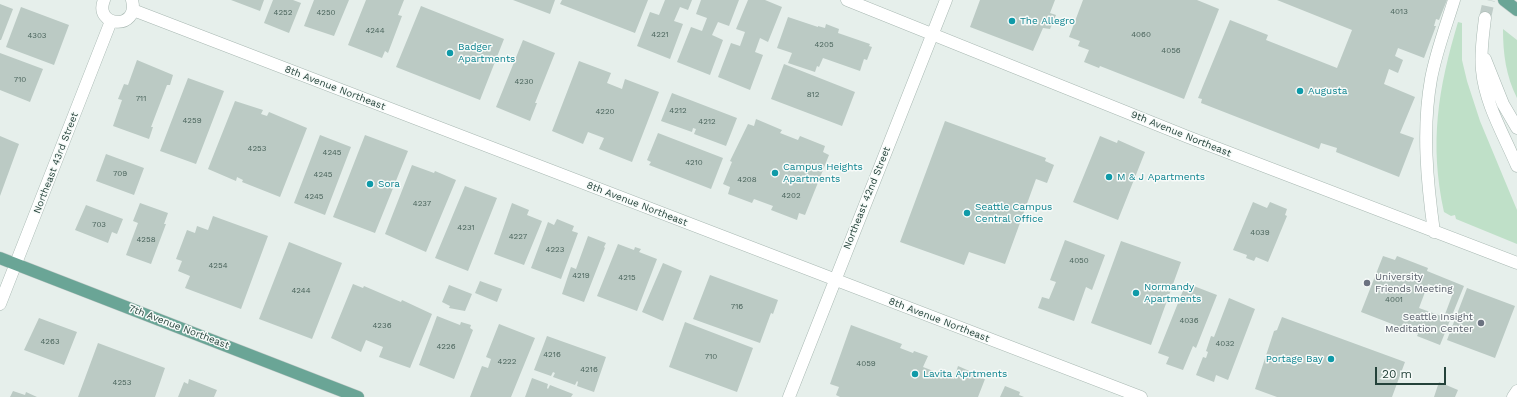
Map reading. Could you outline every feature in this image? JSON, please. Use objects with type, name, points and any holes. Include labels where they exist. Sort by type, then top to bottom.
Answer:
[{"type":"main road","points":[[1504,0],[1517,10]]},
{"type":"main road","name":"7th Avenue Northeast","points":[[0,258],[358,397]]},
{"type":"street","points":[[104,0],[103,12],[111,21],[124,21],[128,19],[132,5]]},
{"type":"street","name":"9th Avenue Northeast","points":[[847,0],[1188,137],[1517,263]]},
{"type":"street","name":"Northeast 42nd Street","points":[[789,397],[946,0]]},
{"type":"street","points":[[1434,232],[1426,156],[1428,102],[1437,54],[1454,0]]},
{"type":"street","name":"8th Avenue Northeast","points":[[132,5],[834,280],[1142,397]]},
{"type":"street","points":[[1485,18],[1482,70],[1489,103],[1517,166]]},
{"type":"street","name":"Northeast 43rd Street","points":[[0,304],[111,21]]},
{"type":"street","points":[[1483,52],[1503,104],[1517,128]]},
{"type":"street","points":[[1513,397],[1517,391]]},
{"type":"green space","points":[[1458,22],[1462,23],[1462,60],[1467,81],[1480,121],[1517,210],[1517,244],[1456,219],[1455,215],[1451,216],[1444,212],[1439,187],[1437,163],[1438,116],[1445,70]]},
{"type":"green space","points":[[1503,29],[1517,40],[1517,98],[1510,81],[1506,65]]},
{"type":"building","points":[[231,0],[264,0],[260,11]]},
{"type":"building","points":[[273,0],[293,0],[301,3],[289,33],[264,23]]},
{"type":"building","points":[[314,0],[349,0],[334,36],[304,26]]},
{"type":"building","points":[[366,0],[404,0],[398,15],[402,16],[388,53],[385,51],[382,58],[348,45]]},
{"type":"building","points":[[513,0],[555,0],[550,14]]},
{"type":"building","points":[[562,0],[648,0],[635,33],[560,4]]},
{"type":"building","points":[[665,0],[692,0],[688,10],[680,7],[674,21],[683,24],[670,59],[637,46],[650,12],[659,15]]},
{"type":"building","points":[[701,0],[739,0],[729,26],[718,22],[712,35],[723,40],[710,75],[677,62],[691,27],[702,31],[707,18],[696,14]]},
{"type":"building","points":[[748,0],[765,0],[782,7],[768,42],[760,38],[755,52],[763,55],[750,90],[718,77],[731,43],[740,46],[745,32],[736,29]]},
{"type":"building","name":"The Allegro","points":[[980,0],[1055,0],[1050,13],[1056,15],[1050,29],[1043,28],[1033,51],[970,27]]},
{"type":"building","points":[[1083,0],[1197,0],[1219,9],[1184,99],[1100,66],[1099,68],[1084,62],[1089,50],[1078,46],[1080,41],[1069,37]]},
{"type":"building","name":"Augusta","points":[[1277,0],[1447,0],[1439,20],[1436,19],[1434,26],[1436,26],[1424,58],[1398,48],[1395,56],[1403,60],[1398,73],[1389,69],[1384,84],[1415,97],[1400,133],[1414,138],[1399,177],[1336,152],[1337,148],[1321,143],[1319,149],[1201,103],[1202,99],[1198,98],[1230,20],[1268,35],[1266,40],[1337,68],[1352,30]]},
{"type":"building","points":[[0,4],[13,9],[1,40],[0,40]]},
{"type":"building","name":"Badger Apartments","points":[[421,6],[504,39],[480,100],[396,67]]},
{"type":"building","points":[[21,7],[69,25],[54,65],[6,47]]},
{"type":"building","points":[[788,17],[818,27],[825,28],[826,24],[839,29],[838,33],[870,44],[869,46],[872,47],[867,60],[864,59],[860,71],[823,58],[819,67],[817,66],[815,72],[788,63],[792,53],[777,48]]},
{"type":"building","points":[[523,40],[555,53],[535,103],[537,103],[530,121],[496,107]]},
{"type":"building","points":[[0,53],[43,69],[30,102],[0,90]]},
{"type":"building","points":[[137,60],[173,75],[170,85],[167,85],[151,127],[153,127],[149,139],[113,126],[122,100],[118,99],[124,84],[128,85]]},
{"type":"building","points":[[579,61],[611,73],[607,83],[622,89],[625,79],[659,92],[632,162],[599,149],[604,138],[588,132],[583,144],[552,131]]},
{"type":"building","points":[[784,64],[855,92],[842,126],[771,99]]},
{"type":"building","points":[[188,78],[224,91],[196,164],[160,151]]},
{"type":"building","points":[[672,93],[737,118],[726,146],[694,134],[696,129],[693,128],[692,132],[661,121]]},
{"type":"building","points":[[235,101],[263,110],[261,114],[267,116],[269,112],[307,128],[280,197],[242,182],[243,180],[237,177],[236,181],[208,169]]},
{"type":"building","name":"Campus Heights Apartments","points":[[756,119],[782,130],[780,133],[798,140],[800,136],[825,146],[823,152],[829,155],[805,215],[799,213],[797,220],[771,210],[773,206],[754,199],[752,203],[728,194],[730,187],[723,184],[732,162],[730,161],[748,124],[754,126]]},
{"type":"building","name":"Seattle Campus Central Office","points":[[945,121],[1046,158],[1045,161],[1054,165],[1047,183],[1036,179],[1005,264],[969,252],[964,265],[900,242]]},
{"type":"building","points":[[658,133],[723,158],[711,189],[649,165],[651,162],[647,160]]},
{"type":"building","points":[[320,135],[351,147],[325,215],[294,203]]},
{"type":"building","name":"Sora","points":[[365,135],[408,151],[375,233],[333,217]]},
{"type":"building","points":[[0,136],[19,144],[0,196]]},
{"type":"building","name":"M & J Apartments","points":[[1100,136],[1117,143],[1118,140],[1145,152],[1118,220],[1073,202]]},
{"type":"building","points":[[106,154],[144,168],[134,195],[96,181]]},
{"type":"building","points":[[412,165],[434,173],[435,171],[456,180],[426,252],[385,234]]},
{"type":"building","points":[[465,186],[497,198],[468,271],[435,258]]},
{"type":"building","points":[[1253,202],[1267,208],[1270,202],[1287,209],[1285,215],[1287,216],[1268,262],[1256,257],[1254,261],[1246,258],[1247,255],[1233,250]]},
{"type":"building","points":[[140,203],[168,213],[164,224],[166,224],[151,264],[126,255],[138,223],[133,221]]},
{"type":"building","points":[[512,203],[529,210],[527,215],[542,221],[524,265],[494,254]]},
{"type":"building","points":[[86,205],[123,219],[117,234],[112,232],[108,243],[75,230]]},
{"type":"building","points":[[213,216],[268,236],[241,309],[185,288],[190,276],[178,271],[182,261],[176,259],[187,230],[195,233],[197,226],[208,230]]},
{"type":"building","points":[[557,219],[574,226],[572,231],[578,233],[561,279],[531,268],[548,222],[554,225]]},
{"type":"building","points":[[588,236],[606,243],[584,302],[562,294],[571,267],[576,269]]},
{"type":"building","points":[[1065,240],[1105,255],[1092,290],[1086,287],[1074,321],[1038,308],[1042,297],[1049,299],[1056,282],[1050,280]]},
{"type":"building","name":"Normandy Apartments","points":[[1121,241],[1181,262],[1151,345],[1091,323]]},
{"type":"building","points":[[289,242],[342,263],[312,339],[259,319]]},
{"type":"building","points":[[618,244],[634,250],[635,247],[641,249],[639,252],[657,259],[637,311],[597,296]]},
{"type":"building","points":[[1383,256],[1395,260],[1397,256],[1428,268],[1427,271],[1464,286],[1440,345],[1417,336],[1418,334],[1361,312]],"holes":[[[1428,284],[1453,293],[1444,317],[1419,308]]]},
{"type":"building","points":[[663,263],[682,271],[663,321],[642,312]]},
{"type":"building","points":[[710,275],[778,300],[773,314],[771,313],[760,343],[693,319]]},
{"type":"building","points":[[480,281],[502,289],[497,302],[475,293]]},
{"type":"building","points":[[1186,283],[1217,295],[1196,348],[1193,346],[1183,370],[1166,364],[1169,357],[1158,353]]},
{"type":"building","points":[[353,284],[363,288],[364,286],[401,302],[402,300],[432,314],[410,368],[379,357],[383,347],[366,340],[361,352],[331,338]]},
{"type":"building","points":[[449,285],[472,294],[465,311],[449,308],[450,306],[442,302]]},
{"type":"building","name":"Seattle Insight Meditation Center","points":[[1467,288],[1515,306],[1495,358],[1447,340]]},
{"type":"building","points":[[1229,298],[1255,309],[1228,380],[1216,375],[1214,382],[1196,375],[1203,357],[1206,358],[1208,352],[1206,351],[1211,336],[1214,337]]},
{"type":"building","points":[[437,316],[460,325],[461,322],[471,325],[470,328],[473,330],[454,379],[419,365]]},
{"type":"building","name":"Portage Bay","points":[[1282,317],[1405,362],[1392,397],[1277,397],[1255,389],[1274,331],[1277,330]]},
{"type":"building","points":[[39,318],[77,332],[64,365],[24,350]]},
{"type":"building","points":[[685,322],[753,348],[737,392],[669,367]]},
{"type":"building","points":[[499,324],[535,338],[511,397],[470,397],[482,366],[488,368],[491,359],[486,357]]},
{"type":"building","points":[[851,325],[902,344],[900,348],[913,353],[914,351],[928,356],[923,367],[954,379],[958,366],[974,373],[973,375],[985,379],[978,397],[840,397],[836,395],[839,387],[830,384]]},
{"type":"building","points":[[547,336],[606,357],[594,392],[577,386],[577,381],[575,385],[553,377],[555,373],[553,372],[551,376],[534,370]]},
{"type":"building","points":[[98,343],[165,368],[155,397],[78,397]]},
{"type":"building","points":[[532,378],[548,384],[548,389],[550,385],[573,394],[571,397],[525,397]]},
{"type":"building","points":[[189,379],[217,390],[214,397],[178,397],[184,382],[188,384]]},
{"type":"building","points":[[1439,382],[1458,390],[1455,397],[1434,397]]},
{"type":"building","points":[[1005,386],[1020,392],[1019,395],[1024,397],[1000,397]]},
{"type":"building","points":[[13,391],[25,395],[26,392],[37,397],[10,397]]},
{"type":"tunnel","points":[[1485,18],[1489,0]]},
{"type":"place","name":"The Allegro","points":[[1012,21]]},
{"type":"place","name":"Badger Apartments","points":[[450,53]]},
{"type":"place","name":"Augusta","points":[[1300,91]]},
{"type":"place","name":"Campus Heights Apartments","points":[[775,173]]},
{"type":"place","name":"M & J Apartments","points":[[1109,177]]},
{"type":"place","name":"Sora","points":[[370,184]]},
{"type":"place","name":"Seattle Campus Central Office","points":[[967,213]]},
{"type":"place","name":"University Friends Meeting","points":[[1367,283]]},
{"type":"place","name":"Normandy Apartments","points":[[1136,293]]},
{"type":"place","name":"Seattle Insight Meditation Center","points":[[1481,323]]},
{"type":"place","name":"Portage Bay","points":[[1331,359]]},
{"type":"place","name":"Lavita Aprtments","points":[[915,374]]}]
